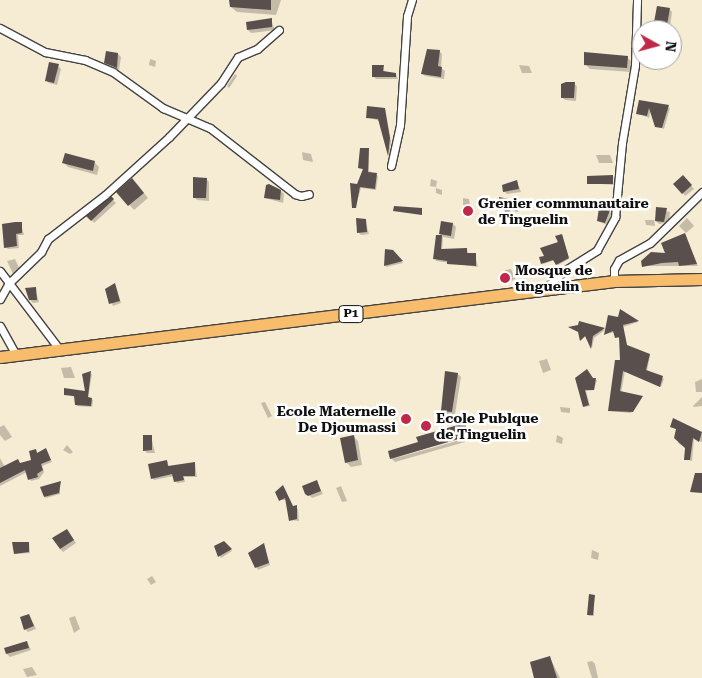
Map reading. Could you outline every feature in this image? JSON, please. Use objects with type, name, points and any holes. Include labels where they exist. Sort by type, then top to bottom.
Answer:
[{"type":"main road","name":"P1","points":[[0,357],[614,282],[702,279]]},
{"type":"street","points":[[391,166],[400,125],[407,16],[412,0]]},
{"type":"street","points":[[542,290],[564,271],[597,250],[615,217],[622,143],[635,65],[637,0]]},
{"type":"street","points":[[0,28],[45,52],[98,64],[163,108],[210,128],[295,194],[301,196],[309,194]]},
{"type":"street","points":[[0,299],[9,284],[41,252],[48,239],[105,195],[188,118],[222,83],[238,57],[257,49],[279,30]]},
{"type":"street","points":[[614,282],[614,269],[619,260],[650,243],[702,192]]},
{"type":"street","points":[[0,271],[60,350]]},
{"type":"street","points":[[0,326],[16,355]]},
{"type":"shaded area","points":[[0,0],[702,0],[702,678],[0,678]]},
{"type":"building","points":[[229,0],[271,0],[271,10],[230,7]]},
{"type":"building","points":[[657,6],[670,8],[668,20],[654,20]]},
{"type":"building","points":[[272,18],[272,27],[247,30],[246,22]]},
{"type":"building","points":[[427,49],[440,50],[438,66],[442,67],[441,77],[421,74]]},
{"type":"building","points":[[106,51],[118,53],[117,68],[104,63]]},
{"type":"building","points":[[584,52],[628,56],[627,68],[584,65]]},
{"type":"building","points":[[49,62],[59,64],[54,83],[45,81]]},
{"type":"building","points":[[372,65],[384,65],[383,71],[396,73],[396,77],[372,77]]},
{"type":"building","points":[[575,82],[574,98],[561,98],[561,84]]},
{"type":"building","points":[[639,100],[669,105],[662,128],[655,127],[649,108],[647,116],[636,114]]},
{"type":"building","points":[[367,106],[385,108],[390,138],[388,156],[378,119],[366,118]]},
{"type":"building","points":[[360,148],[369,148],[368,172],[377,173],[375,189],[360,187],[356,208],[352,208],[350,183],[357,184],[363,169],[358,168]]},
{"type":"building","points":[[65,153],[95,161],[93,171],[62,163]]},
{"type":"building","points":[[613,175],[613,184],[587,184],[587,176]]},
{"type":"building","points":[[683,175],[692,185],[682,194],[673,184]]},
{"type":"building","points":[[193,177],[207,178],[206,198],[193,198]]},
{"type":"building","points":[[132,178],[144,193],[128,206],[116,192]]},
{"type":"building","points":[[517,180],[519,189],[503,192],[502,185]]},
{"type":"building","points":[[269,184],[281,190],[280,200],[264,198],[266,185]]},
{"type":"building","points":[[111,196],[114,199],[91,221],[86,216]]},
{"type":"building","points":[[499,197],[519,201],[517,211],[510,210],[506,220],[504,206],[499,206]]},
{"type":"building","points":[[394,206],[422,208],[422,215],[393,211]]},
{"type":"building","points":[[656,207],[667,208],[664,222],[655,221]]},
{"type":"building","points":[[599,208],[610,210],[605,223],[597,221]]},
{"type":"building","points":[[356,218],[366,219],[367,232],[357,233]]},
{"type":"building","points":[[441,221],[453,223],[451,236],[439,234]]},
{"type":"building","points":[[22,222],[22,233],[16,234],[17,246],[4,248],[2,224]]},
{"type":"building","points":[[685,233],[697,264],[679,266],[678,262],[642,267],[641,261],[651,252],[665,253],[661,243]]},
{"type":"building","points":[[562,234],[569,258],[556,265],[553,260],[541,264],[539,257],[544,256],[540,248],[558,242],[555,236]]},
{"type":"building","points":[[436,235],[442,235],[441,249],[467,248],[467,253],[476,253],[476,266],[447,264],[447,261],[433,259]]},
{"type":"building","points":[[385,249],[393,250],[403,261],[384,266]]},
{"type":"building","points":[[115,283],[120,301],[109,304],[105,289]]},
{"type":"building","points":[[36,287],[37,300],[29,300],[25,288]]},
{"type":"building","points":[[620,309],[639,321],[623,325],[627,345],[650,354],[646,370],[663,376],[660,387],[623,371],[620,391],[643,396],[633,412],[608,411],[615,360],[620,360],[619,337],[615,338],[613,331],[604,335],[608,315],[618,317]]},
{"type":"building","points":[[579,321],[605,328],[593,336],[591,349],[585,336],[580,341],[578,332],[568,327],[578,325]]},
{"type":"building","points":[[587,369],[593,378],[596,378],[594,390],[585,390],[589,405],[583,407],[575,378]]},
{"type":"building","points":[[91,371],[88,397],[92,398],[91,406],[75,405],[74,396],[64,395],[64,388],[85,391],[82,374]]},
{"type":"building","points":[[445,371],[458,373],[452,412],[441,411]]},
{"type":"building","points":[[673,418],[702,432],[699,442],[693,438],[690,460],[684,460],[685,448],[674,438],[676,429],[670,427]]},
{"type":"building","points":[[465,423],[469,436],[390,459],[388,451],[418,442],[416,437]]},
{"type":"building","points":[[143,435],[152,435],[152,450],[143,451]]},
{"type":"building","points":[[354,435],[358,460],[345,463],[340,438]]},
{"type":"building","points":[[46,448],[51,460],[41,464],[43,470],[37,474],[38,477],[28,480],[25,470],[0,483],[0,468],[18,459],[20,463],[31,460],[29,451],[36,449],[37,453]]},
{"type":"building","points":[[167,460],[168,466],[195,462],[195,476],[183,476],[184,480],[174,482],[172,474],[151,479],[148,464]]},
{"type":"building","points":[[695,473],[702,473],[702,493],[690,492]]},
{"type":"building","points":[[317,480],[321,491],[308,496],[305,494],[302,486]]},
{"type":"building","points":[[61,481],[59,493],[44,497],[40,487]]},
{"type":"building","points":[[283,485],[293,506],[297,505],[297,519],[289,521],[285,498],[279,501],[275,492]]},
{"type":"building","points":[[67,529],[74,540],[60,549],[52,538]]},
{"type":"building","points":[[224,541],[232,549],[218,557],[214,546]]},
{"type":"building","points":[[12,542],[29,542],[29,552],[14,554]]},
{"type":"building","points":[[264,543],[269,563],[255,568],[248,553]]},
{"type":"building","points":[[589,594],[595,595],[593,615],[587,615]]},
{"type":"building","points":[[29,614],[34,626],[24,630],[20,617]]},
{"type":"building","points":[[27,641],[29,648],[6,654],[4,648]]},
{"type":"building","points":[[550,656],[557,678],[534,678],[530,662]]},
{"type":"place","name":"Grenier communautaire de Tinguelin","points":[[468,211]]},
{"type":"place","name":"Mosque de tinguelin","points":[[505,278]]},
{"type":"place","name":"Ecole Maternelle De Djoumassi","points":[[406,419]]},
{"type":"place","name":"Ecole Publque de Tinguelin","points":[[426,426]]}]
